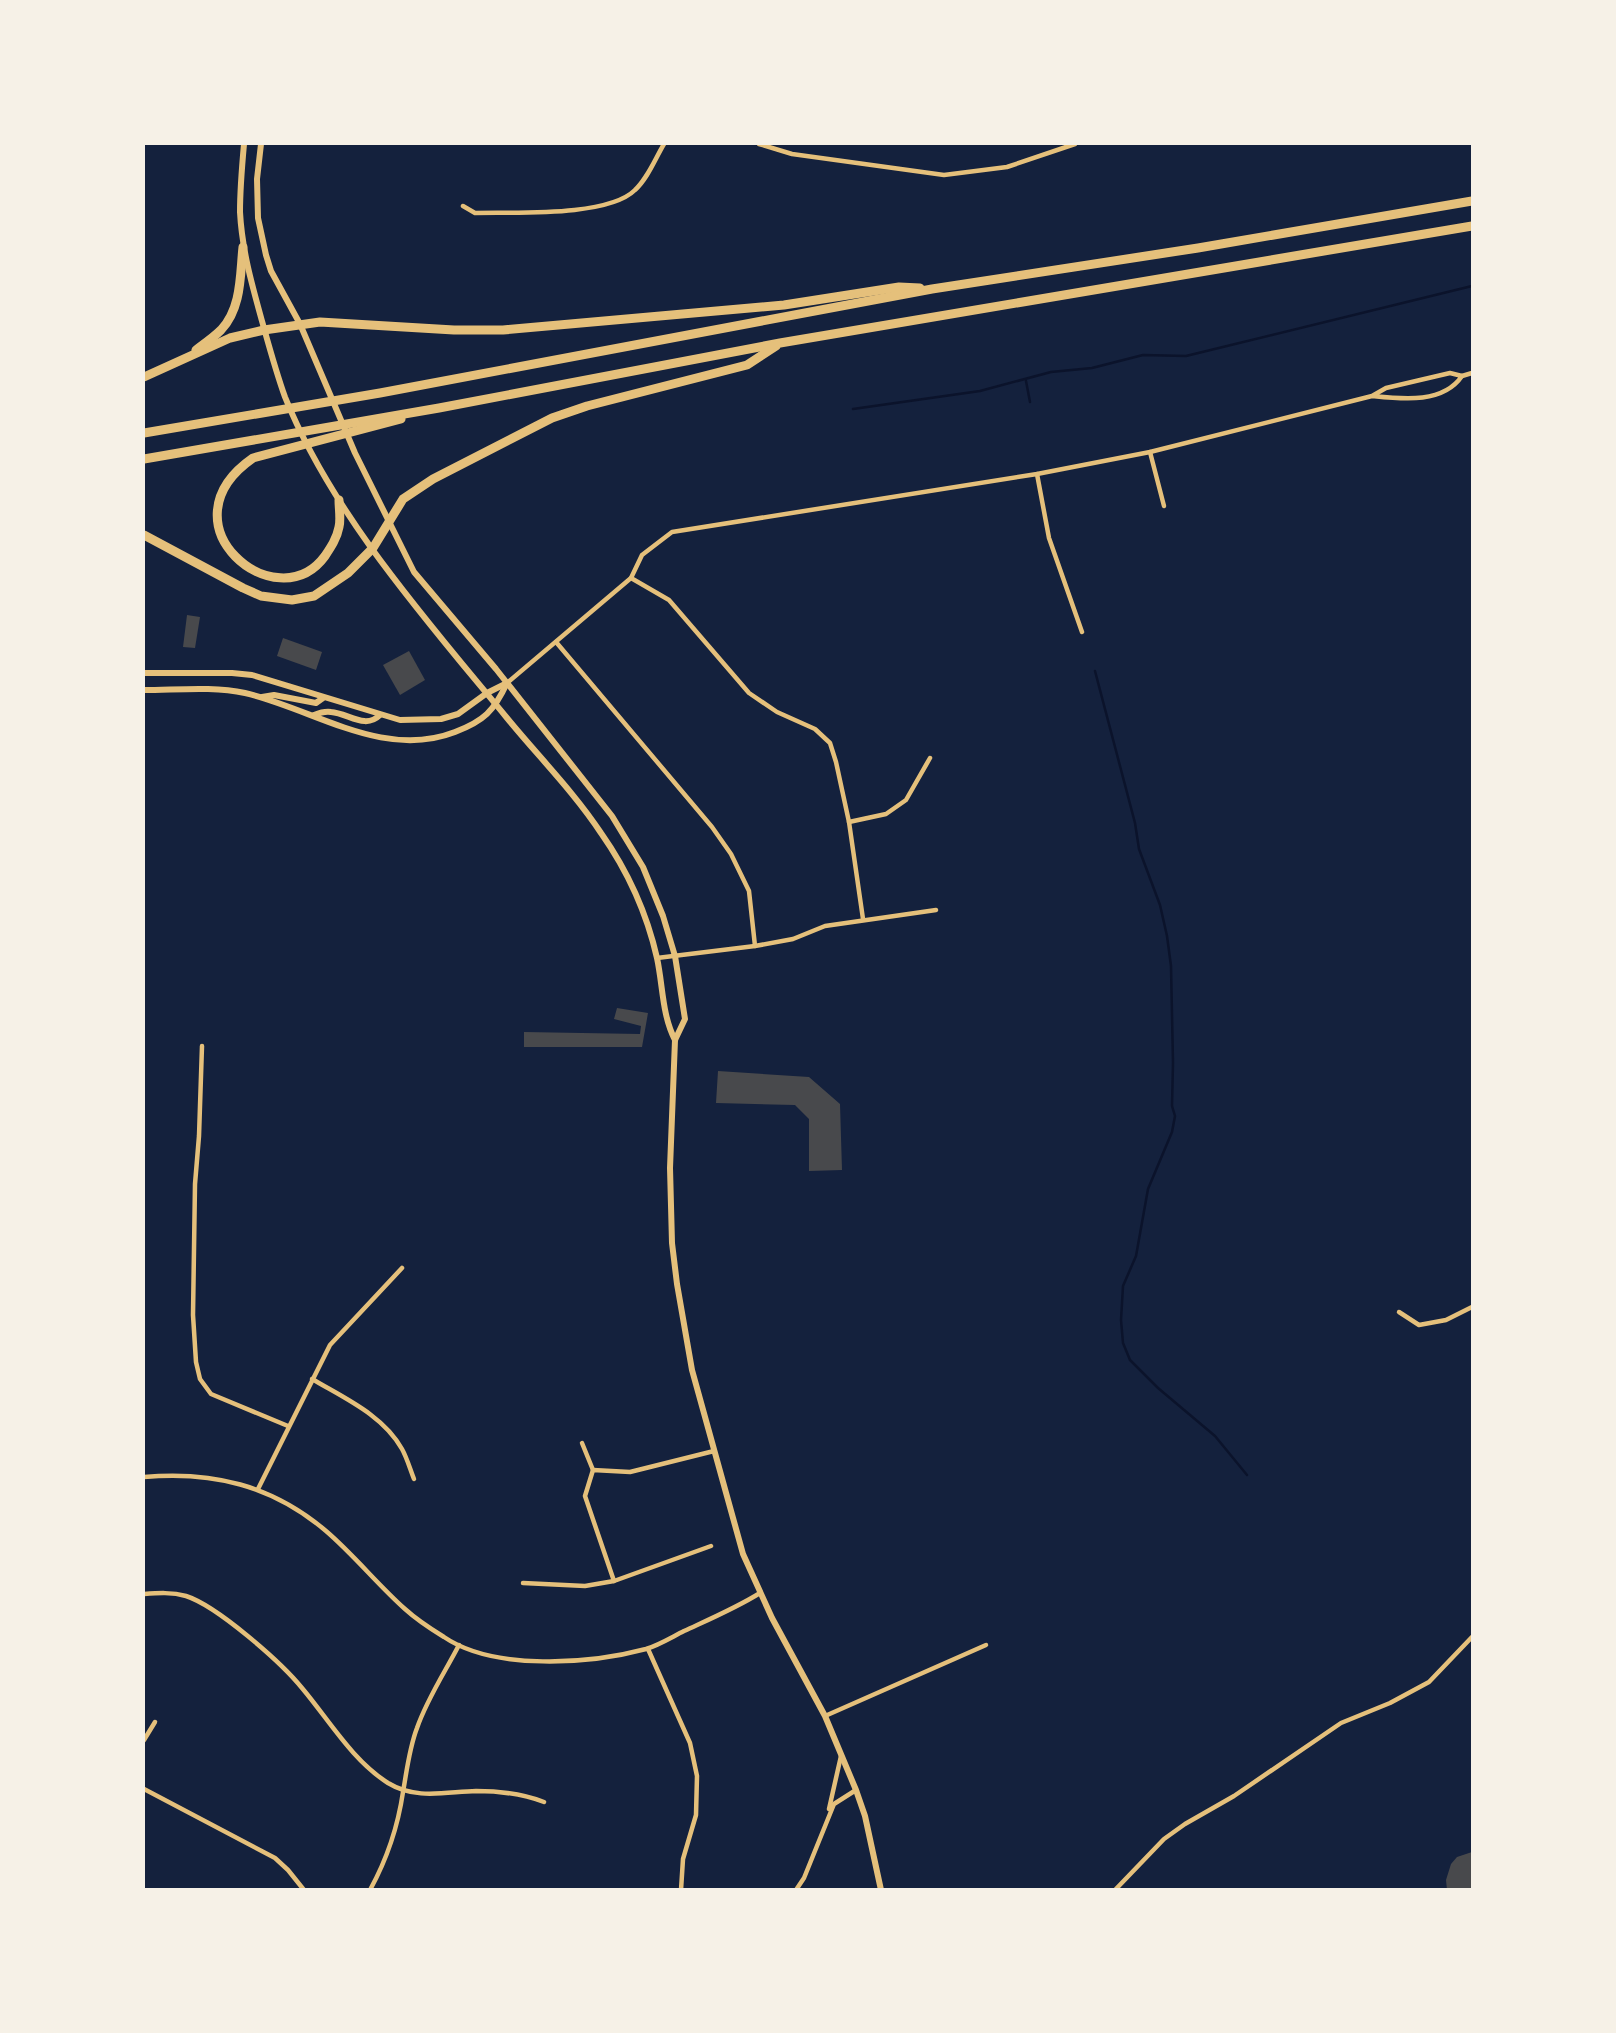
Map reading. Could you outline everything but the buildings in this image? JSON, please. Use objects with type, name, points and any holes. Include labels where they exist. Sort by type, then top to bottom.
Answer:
[{"type":"highway","points":[[144,433],[380,393],[932,289],[1198,248],[1472,201]]},
{"type":"highway","points":[[144,460],[439,408],[780,343],[1472,226]]},
{"type":"highway","points":[[171,366],[221,330],[232,315],[238,295],[243,247]]},
{"type":"highway","points":[[144,377],[230,338],[300,324],[320,322],[454,330],[502,330],[784,304],[899,286],[932,289]]},
{"type":"highway","points":[[144,535],[261,596],[292,600],[314,596],[348,573],[373,548],[404,499],[433,479],[552,418],[587,406],[747,365],[780,343]]},
{"type":"highway","points":[[340,500],[340,527],[333,544],[320,562],[306,572],[285,578],[263,575],[241,563],[227,547],[219,526],[217,511],[220,495],[239,468],[253,458],[439,408]]},
{"type":"main road","points":[[244,144],[240,184],[243,247],[278,377],[314,456],[373,548],[601,833],[636,894],[657,958],[667,1025],[675,1040]]},
{"type":"main road","points":[[261,144],[257,179],[261,237],[271,271],[300,324],[388,523],[414,572],[507,683],[612,816],[648,878],[663,916],[675,956],[685,1019],[675,1040],[670,1168],[672,1243],[689,1357],[713,1451],[744,1554],[760,1593],[825,1716],[856,1790],[865,1816],[881,1889]]},
{"type":"main road","points":[[144,673],[252,675],[400,720],[441,719],[458,714],[487,693],[507,683]]},
{"type":"main road","points":[[144,690],[221,690],[260,697],[374,737],[425,741],[465,728],[497,706],[507,683]]},
{"type":"main road","points":[[260,697],[274,695],[316,704],[323,698]]},
{"type":"main road","points":[[312,715],[330,712],[362,721],[375,720],[380,715]]},
{"type":"street","points":[[463,206],[475,213],[606,206],[636,190],[664,144]]},
{"type":"street","points":[[759,144],[792,154],[944,175],[1015,165],[1075,144]]},
{"type":"street","points":[[507,683],[631,578],[642,555],[672,532],[1037,474],[1150,452],[1372,396],[1394,386],[1450,373],[1462,376],[1472,373]]},
{"type":"street","points":[[1372,396],[1401,399],[1437,394],[1454,388],[1462,376]]},
{"type":"street","points":[[1150,452],[1164,506]]},
{"type":"street","points":[[1037,474],[1049,538],[1082,632]]},
{"type":"street","points":[[631,578],[669,600],[749,693],[777,712],[815,729],[830,743],[849,822],[863,919]]},
{"type":"street","points":[[555,642],[712,827],[731,854],[748,891],[755,946]]},
{"type":"street","points":[[849,822],[886,814],[906,800],[930,758]]},
{"type":"street","points":[[657,958],[755,946],[793,939],[825,926],[936,910]]},
{"type":"street","points":[[202,1046],[200,1136],[195,1184],[193,1315],[196,1362],[200,1379],[211,1394],[288,1426]]},
{"type":"street","points":[[258,1489],[330,1345],[401,1268]]},
{"type":"street","points":[[1399,1312],[1419,1325],[1446,1321],[1472,1307]]},
{"type":"street","points":[[312,1379],[362,1408],[390,1433],[402,1449],[414,1479]]},
{"type":"street","points":[[582,1443],[593,1470],[585,1496],[614,1581]]},
{"type":"street","points":[[593,1470],[630,1472],[713,1451]]},
{"type":"street","points":[[144,1477],[179,1474],[222,1479],[258,1489],[295,1508],[326,1531],[407,1610],[447,1639],[492,1655],[556,1662],[592,1660],[648,1648],[760,1593]]},
{"type":"street","points":[[523,1583],[585,1586],[614,1581],[712,1546]]},
{"type":"street","points":[[144,1594],[171,1593],[186,1596],[218,1612],[289,1674],[369,1769],[404,1792],[417,1795],[479,1791],[528,1796],[544,1802]]},
{"type":"street","points":[[1115,1889],[1174,1831],[1234,1796],[1341,1723],[1390,1703],[1429,1682],[1472,1637]]},
{"type":"street","points":[[370,1889],[384,1863],[394,1834],[404,1792],[406,1766],[417,1727],[459,1645]]},
{"type":"street","points":[[825,1716],[986,1645]]},
{"type":"street","points":[[648,1648],[691,1743],[697,1776],[696,1815],[683,1859],[681,1889]]},
{"type":"street","points":[[144,1740],[155,1722]]},
{"type":"street","points":[[796,1889],[804,1878],[828,1814],[841,1756]]},
{"type":"street","points":[[144,1789],[275,1858],[304,1889]]},
{"type":"street","points":[[828,1814],[839,1799],[856,1790]]},
{"type":"waterway","points":[[853,409],[980,391],[1051,372],[1092,368],[1143,355],[1186,356],[1472,286]]},
{"type":"waterway","points":[[1026,381],[1030,402]]},
{"type":"waterway","points":[[1095,671],[1135,823],[1139,849],[1160,905],[1171,966],[1172,1106],[1175,1116],[1172,1132],[1148,1189],[1136,1256],[1123,1286],[1123,1343],[1130,1360],[1158,1388],[1215,1436],[1247,1475]]}]
